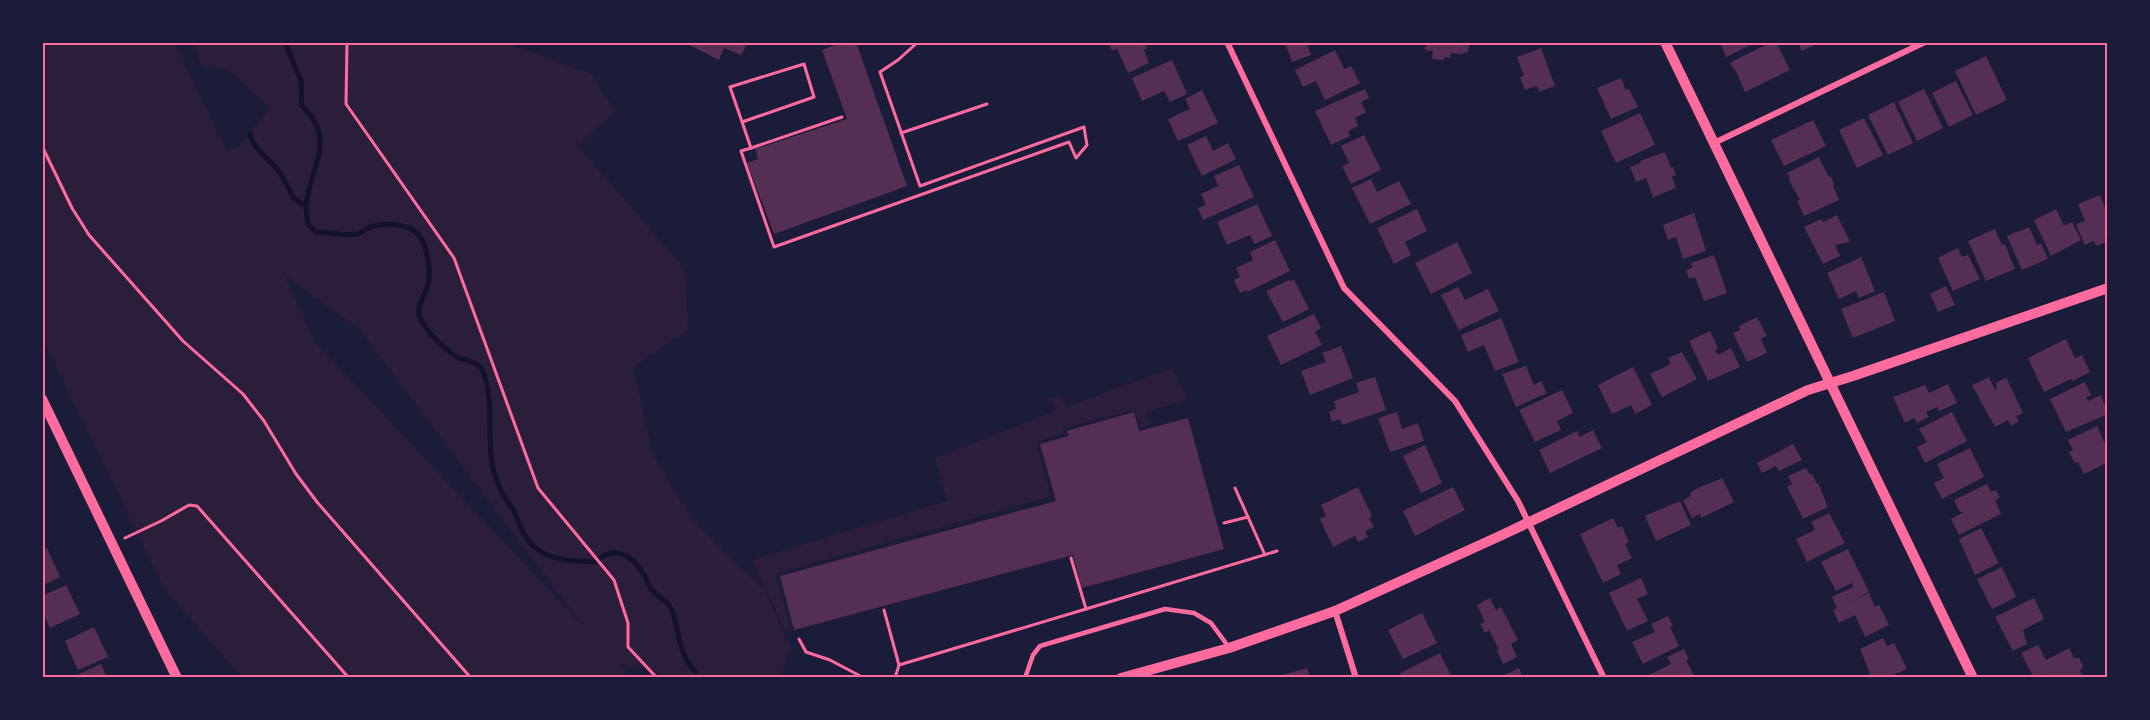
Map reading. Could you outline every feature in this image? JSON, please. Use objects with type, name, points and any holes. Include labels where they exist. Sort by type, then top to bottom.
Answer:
[{"type":"street","points":[[1227,42],[1344,288],[1455,401],[1529,521],[1604,678]]},
{"type":"street","points":[[1665,42],[1973,678]]},
{"type":"street","points":[[1714,143],[1924,42]]},
{"type":"street","points":[[1121,678],[1229,648],[1335,611],[1808,390],[2107,290]]},
{"type":"street","points":[[42,399],[177,678]]},
{"type":"street","points":[[1335,611],[1356,678]]},
{"type":"lane","points":[[1025,678],[1033,655],[1040,646],[1165,609],[1194,613],[1211,623],[1229,648]]},
{"type":"path","points":[[347,42],[346,104],[454,258],[538,488],[614,580],[628,623],[628,647],[657,678]]},
{"type":"path","points":[[842,117],[741,151],[774,247],[1069,142],[1076,158],[1087,145],[1084,127],[920,186],[880,72],[918,42]]},
{"type":"path","points":[[742,122],[814,97],[804,64],[730,87],[742,122],[751,148]]},
{"type":"path","points":[[901,133],[987,104]]},
{"type":"path","points":[[42,146],[80,222],[94,241],[183,341],[243,394],[264,421],[296,474],[317,502],[471,678]]},
{"type":"path","points":[[1235,488],[1265,555]]},
{"type":"path","points":[[112,544],[189,505],[195,505],[349,678]]},
{"type":"path","points":[[1224,523],[1248,517]]},
{"type":"path","points":[[899,665],[1276,551]]},
{"type":"path","points":[[1071,558],[1086,609]]},
{"type":"path","points":[[884,610],[899,665],[895,678]]},
{"type":"path","points":[[799,639],[806,652],[830,660],[864,678]]},
{"type":"shaded area","points":[[42,42],[175,42],[226,151],[238,147],[270,108],[229,70],[201,65],[194,42],[502,42],[592,74],[615,112],[578,146],[685,269],[688,330],[633,367],[653,455],[692,519],[765,591],[791,649],[779,678],[668,678],[655,671],[619,664],[631,678],[243,678],[164,589],[42,337]],"holes":[[[284,275],[359,329],[585,628],[316,343]]]},
{"type":"shaded area","points":[[1172,368],[1188,399],[1146,412],[1150,425],[1141,428],[1135,410],[1063,428],[1064,433],[1036,442],[1051,496],[775,574],[791,629],[785,631],[752,560],[947,501],[935,458],[1055,411],[1051,398],[1060,395],[1066,407]]},
{"type":"building","points":[[684,42],[748,42],[741,55],[724,48],[719,60]]},
{"type":"building","points":[[836,42],[865,42],[857,45],[907,186],[774,234],[747,163],[758,159],[755,149],[847,119],[822,50],[837,44]]},
{"type":"building","points":[[1108,42],[1144,42],[1147,48],[1144,50],[1149,63],[1128,73],[1117,49],[1112,51]]},
{"type":"building","points":[[1285,42],[1306,42],[1311,55],[1292,62]]},
{"type":"building","points":[[1426,42],[1470,42],[1468,52],[1451,53],[1450,58],[1445,57],[1444,60],[1432,59],[1433,51],[1425,50]]},
{"type":"building","points":[[1720,42],[1756,42],[1726,57]]},
{"type":"building","points":[[1776,42],[1790,70],[1745,92],[1731,62]]},
{"type":"building","points":[[1797,42],[1820,42],[1802,51]]},
{"type":"building","points":[[1541,48],[1555,86],[1539,92],[1537,86],[1525,90],[1520,77],[1524,76],[1517,57]]},
{"type":"building","points":[[1335,50],[1344,69],[1351,66],[1360,83],[1325,100],[1316,81],[1303,87],[1295,70]]},
{"type":"building","points":[[1986,56],[2007,100],[1976,115],[1955,71]]},
{"type":"building","points":[[1172,60],[1187,94],[1170,102],[1164,91],[1142,101],[1132,78]]},
{"type":"building","points":[[1621,78],[1638,107],[1611,119],[1597,88]]},
{"type":"building","points":[[1956,81],[1973,115],[1949,127],[1932,93]]},
{"type":"building","points":[[1365,89],[1369,98],[1361,102],[1366,112],[1355,118],[1358,126],[1348,131],[1350,136],[1331,145],[1315,111]]},
{"type":"building","points":[[1924,89],[1943,128],[1917,141],[1898,102]]},
{"type":"building","points":[[1202,90],[1218,123],[1178,141],[1168,119],[1190,109],[1185,99]]},
{"type":"building","points":[[1894,102],[1913,143],[1888,155],[1868,115]]},
{"type":"building","points":[[1640,113],[1655,145],[1616,163],[1601,131]]},
{"type":"building","points":[[1864,118],[1883,155],[1857,168],[1839,130]]},
{"type":"building","points":[[1813,120],[1826,146],[1784,166],[1771,140]]},
{"type":"building","points":[[1364,135],[1381,170],[1351,184],[1342,166],[1349,163],[1341,146]]},
{"type":"building","points":[[1206,136],[1213,151],[1228,143],[1236,159],[1202,176],[1187,145]]},
{"type":"building","points":[[1665,152],[1676,175],[1672,176],[1676,188],[1653,197],[1646,178],[1636,182],[1630,167]]},
{"type":"building","points":[[1819,157],[1834,183],[1833,186],[1839,200],[1804,216],[1797,201],[1800,200],[1787,173]]},
{"type":"building","points":[[1239,165],[1254,197],[1203,220],[1198,208],[1206,205],[1201,194],[1218,186],[1214,176]]},
{"type":"building","points":[[1371,179],[1377,192],[1399,181],[1411,204],[1370,224],[1352,188]]},
{"type":"building","points":[[2100,195],[2108,215],[2108,237],[2104,238],[2106,242],[2097,246],[2093,241],[2085,245],[2076,224],[2085,221],[2078,204]]},
{"type":"building","points":[[1257,204],[1272,236],[1254,244],[1250,235],[1227,245],[1217,222]]},
{"type":"building","points":[[1417,209],[1427,231],[1405,242],[1411,255],[1394,264],[1377,228]]},
{"type":"building","points":[[2056,209],[2064,226],[2072,222],[2081,240],[2051,256],[2034,220]]},
{"type":"building","points":[[1694,213],[1706,251],[1683,259],[1676,237],[1668,240],[1663,225]]},
{"type":"building","points":[[1837,215],[1850,242],[1835,245],[1840,256],[1823,264],[1804,227]]},
{"type":"building","points":[[2029,227],[2037,245],[2041,243],[2048,259],[2022,270],[2007,236]]},
{"type":"building","points":[[1995,229],[2002,245],[2005,244],[2015,269],[1986,281],[1968,241]]},
{"type":"building","points":[[1275,240],[1290,271],[1247,292],[1247,290],[1240,293],[1234,280],[1240,277],[1236,268],[1253,260],[1250,252]]},
{"type":"building","points":[[1457,242],[1472,273],[1431,294],[1415,263]]},
{"type":"building","points":[[1958,248],[1962,257],[1968,255],[1980,279],[1953,291],[1938,258]]},
{"type":"building","points":[[1714,255],[1727,293],[1704,301],[1695,277],[1689,279],[1686,270],[1692,268],[1691,263]]},
{"type":"building","points":[[1861,257],[1875,291],[1859,298],[1856,291],[1839,299],[1827,273]]},
{"type":"building","points":[[1289,280],[1294,280],[1309,309],[1283,322],[1266,291]]},
{"type":"building","points":[[1946,286],[1955,305],[1938,312],[1930,294]]},
{"type":"building","points":[[1458,287],[1465,300],[1488,289],[1499,311],[1459,330],[1441,295]]},
{"type":"building","points":[[1884,292],[1895,321],[1853,338],[1841,309]]},
{"type":"building","points":[[1314,314],[1321,328],[1315,332],[1322,345],[1281,365],[1267,336]]},
{"type":"building","points":[[1757,317],[1767,336],[1761,339],[1767,353],[1747,362],[1733,333],[1740,330],[1739,326]]},
{"type":"building","points":[[1501,318],[1519,362],[1495,371],[1484,345],[1468,352],[1461,335]]},
{"type":"building","points":[[1710,331],[1718,349],[1715,350],[1718,355],[1731,348],[1740,367],[1708,381],[1689,341]]},
{"type":"building","points":[[2066,339],[2075,358],[2082,355],[2090,372],[2044,392],[2028,358]]},
{"type":"building","points":[[1341,346],[1353,378],[1310,395],[1301,371],[1326,362],[1322,353]]},
{"type":"building","points":[[1682,352],[1697,379],[1662,397],[1650,374],[1671,364],[1668,358]]},
{"type":"building","points":[[1526,366],[1534,385],[1541,381],[1547,393],[1516,407],[1502,374]]},
{"type":"building","points":[[1633,367],[1652,405],[1635,414],[1631,405],[1612,414],[1598,385]]},
{"type":"building","points":[[1375,377],[1386,410],[1342,425],[1340,419],[1332,422],[1329,412],[1336,409],[1334,401],[1359,392],[1356,383]]},
{"type":"building","points":[[1989,377],[1995,390],[1997,389],[1996,383],[2007,379],[2023,413],[2016,416],[2019,421],[2011,426],[2008,420],[1995,427],[1972,385]]},
{"type":"building","points":[[2085,382],[2091,395],[2086,397],[2088,401],[2101,395],[2108,414],[2066,432],[2050,399]]},
{"type":"building","points":[[1948,384],[1957,403],[1939,411],[1937,407],[1926,412],[1929,417],[1917,423],[1914,418],[1905,423],[1893,397],[1925,385],[1929,393]]},
{"type":"building","points":[[1562,390],[1573,413],[1557,421],[1561,430],[1535,442],[1519,410]]},
{"type":"building","points":[[1134,412],[1139,431],[1188,418],[1224,549],[1082,588],[1073,555],[794,630],[780,576],[1056,501],[1040,444],[1069,436],[1067,431]]},
{"type":"building","points":[[1397,412],[1402,429],[1418,423],[1424,441],[1390,452],[1378,418]]},
{"type":"building","points":[[1952,412],[1967,441],[1925,463],[1917,447],[1927,442],[1919,429]]},
{"type":"building","points":[[2097,426],[2105,444],[2108,443],[2108,462],[2084,474],[2078,462],[2075,463],[2069,452],[2073,450],[2068,440]]},
{"type":"building","points":[[1593,430],[1602,448],[1550,473],[1539,450],[1577,431],[1580,437]]},
{"type":"building","points":[[1793,444],[1802,460],[1779,471],[1776,466],[1762,473],[1757,463]]},
{"type":"building","points":[[1425,445],[1442,483],[1421,493],[1403,456]]},
{"type":"building","points":[[1970,448],[1984,477],[1942,499],[1934,483],[1944,478],[1937,464]]},
{"type":"building","points":[[1806,468],[1818,483],[1828,507],[1803,519],[1787,486],[1792,484],[1788,476]]},
{"type":"building","points":[[1722,478],[1734,502],[1701,518],[1700,514],[1692,518],[1683,500],[1691,496],[1690,493],[1698,488]]},
{"type":"building","points":[[1987,484],[1991,492],[1996,490],[2000,498],[1995,500],[2001,514],[1959,535],[1951,519],[1964,512],[1960,512],[1954,500]]},
{"type":"building","points":[[1358,487],[1372,516],[1369,518],[1374,527],[1365,531],[1368,537],[1358,542],[1355,536],[1333,547],[1320,519],[1326,516],[1321,505]]},
{"type":"building","points":[[1453,487],[1465,510],[1415,536],[1403,511]]},
{"type":"building","points":[[1680,501],[1691,525],[1656,541],[1645,516]]},
{"type":"building","points":[[1829,513],[1845,543],[1807,562],[1796,539],[1815,530],[1811,522]]},
{"type":"building","points":[[1613,518],[1618,528],[1622,526],[1629,542],[1625,544],[1632,558],[1617,565],[1621,574],[1603,583],[1580,534]]},
{"type":"building","points":[[1981,528],[1999,563],[1975,575],[1959,539]]},
{"type":"building","points":[[47,548],[60,577],[42,586],[42,550]]},
{"type":"building","points":[[1848,549],[1869,592],[1849,603],[1869,593],[1875,607],[1879,605],[1889,625],[1865,637],[1855,615],[1839,623],[1833,610],[1837,608],[1832,597],[1853,587],[1852,583],[1836,591],[1821,562]]},
{"type":"building","points":[[2002,567],[2016,597],[1992,609],[1977,579]]},
{"type":"building","points":[[1641,578],[1648,594],[1637,599],[1648,621],[1627,631],[1609,593]]},
{"type":"building","points":[[66,585],[80,614],[50,628],[42,610],[42,596]]},
{"type":"building","points":[[1490,598],[1496,610],[1501,607],[1518,640],[1511,644],[1517,657],[1503,664],[1489,630],[1485,633],[1480,624],[1485,622],[1477,605]]},
{"type":"building","points":[[2034,598],[2044,619],[2023,630],[2027,644],[2013,651],[1995,617]]},
{"type":"building","points":[[1422,613],[1437,643],[1403,659],[1388,630]]},
{"type":"building","points":[[1668,616],[1673,626],[1670,627],[1679,646],[1643,664],[1632,642],[1655,632],[1651,624]]},
{"type":"building","points":[[94,627],[108,657],[78,670],[65,641]]},
{"type":"building","points":[[1883,638],[1887,646],[1894,643],[1907,669],[1887,678],[1861,678],[1870,674],[1860,649]]},
{"type":"building","points":[[2038,645],[2046,660],[2069,648],[2074,658],[2079,658],[2083,666],[2080,671],[2084,678],[2044,678],[2042,674],[2034,678],[2021,653]]},
{"type":"building","points":[[1684,649],[1689,659],[1686,660],[1695,678],[1648,678],[1647,676],[1671,664],[1667,657]]},
{"type":"building","points":[[1440,653],[1452,678],[1403,678],[1400,673]]},
{"type":"building","points":[[101,664],[107,678],[70,678]]},
{"type":"building","points":[[1307,668],[1310,678],[1284,678],[1283,675]]},
{"type":"building","points":[[1519,668],[1523,678],[1498,678]]},
{"type":"waterway","points":[[285,42],[301,81],[302,106],[313,118],[320,142],[319,154],[308,191],[306,205],[308,224],[316,232],[347,235],[383,225],[404,226],[418,234],[425,247],[429,271],[428,285],[420,304],[419,315],[430,333],[448,351],[459,358],[477,364],[482,370],[489,396],[493,468],[499,487],[513,509],[524,534],[538,550],[565,560],[596,562],[616,553],[629,557],[640,568],[651,589],[671,608],[685,658],[695,671]]},
{"type":"waterway","points":[[250,135],[258,149],[279,172],[294,198],[306,204]]}]
